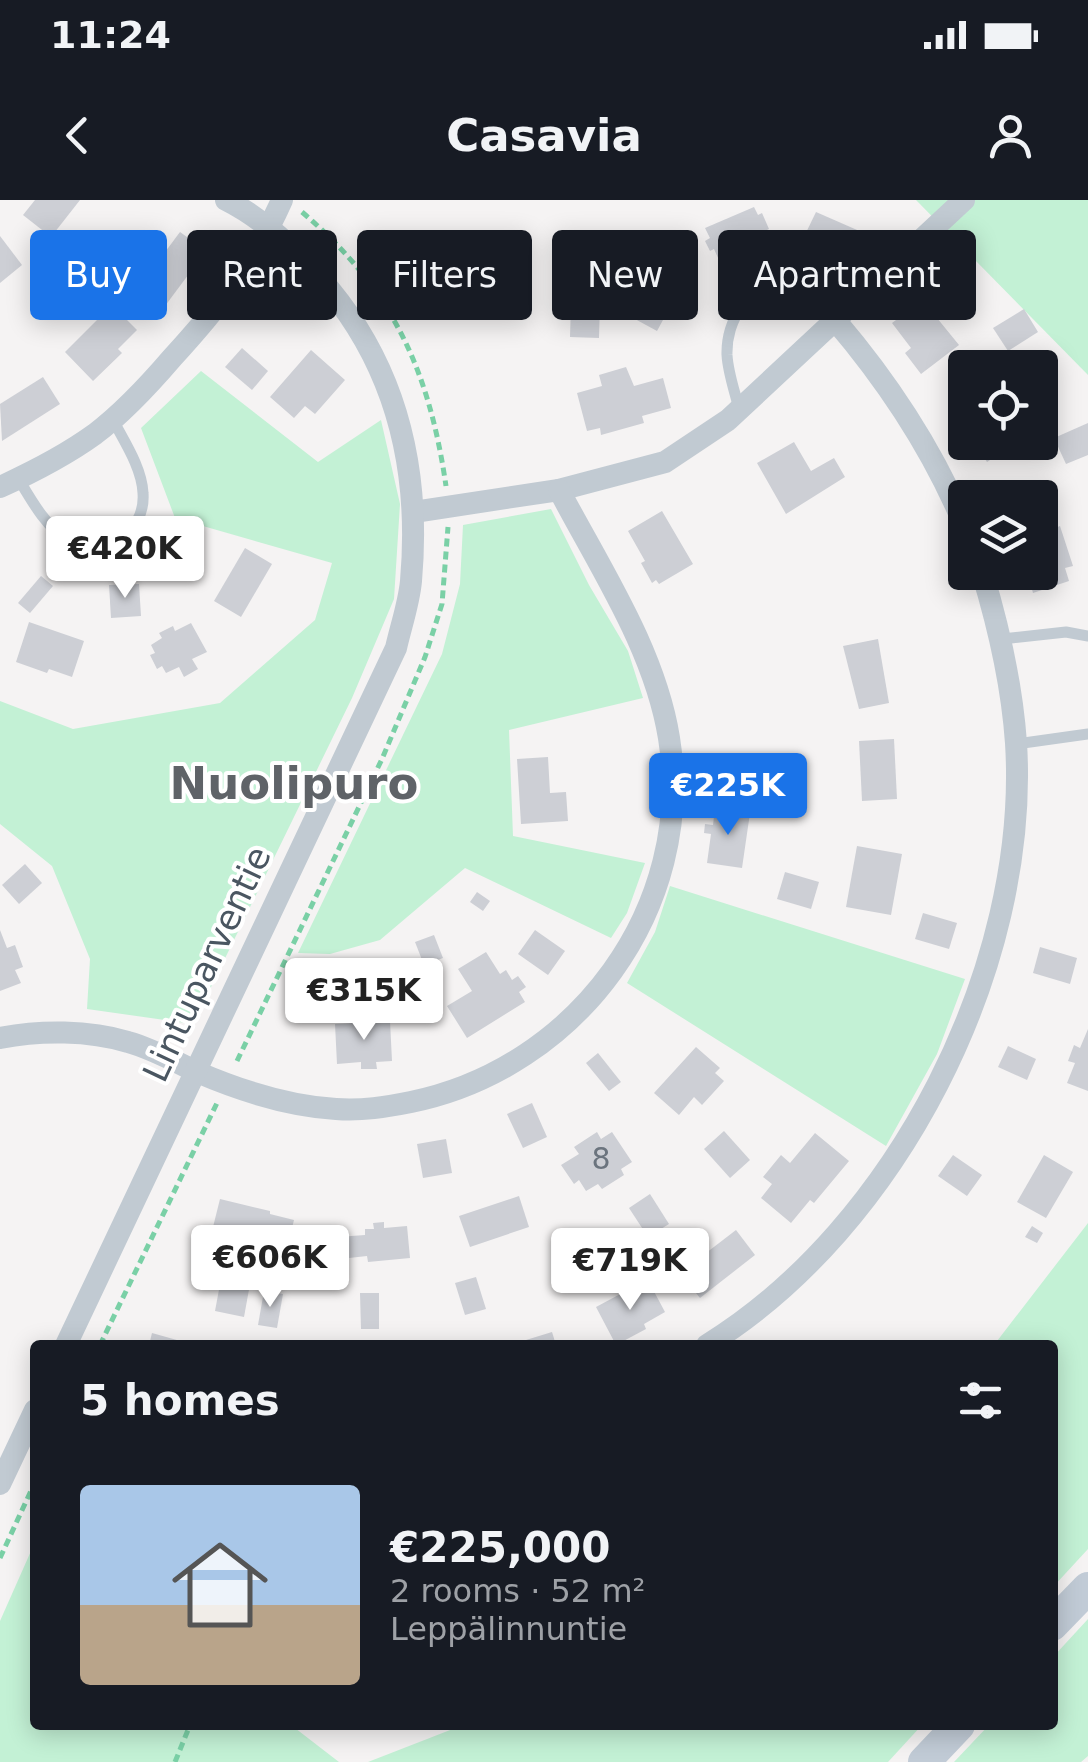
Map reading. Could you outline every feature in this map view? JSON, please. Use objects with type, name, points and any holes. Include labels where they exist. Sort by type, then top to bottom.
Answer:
[{"type":"main road","points":[[1058,1619],[1088,1588]]},
{"type":"main road","points":[[924,1762],[953,1730]]},
{"type":"street","name":"Lintuparventie","points":[[68,1340],[396,648],[411,585],[414,512],[398,418],[378,360],[344,304],[300,256],[270,228],[226,200]]},
{"type":"street","points":[[9,483],[113,420],[209,319],[249,265],[282,200]]},
{"type":"street","points":[[932,230],[964,200]]},
{"type":"street","points":[[414,512],[558,490],[665,462],[739,410],[835,320],[913,425],[948,489]]},
{"type":"street","points":[[0,1038],[46,1032],[123,1040],[256,1094],[309,1107],[367,1110],[432,1098],[497,1072],[531,1053],[574,1018],[628,950],[662,873],[673,794],[669,738],[656,684],[558,490]]},
{"type":"street","points":[[714,1340],[806,1269],[839,1233],[898,1153],[949,1061],[996,940],[1014,829],[1016,744],[1002,639],[987,590]]},
{"type":"street","points":[[0,1484],[30,1421]]},
{"type":"lane","points":[[731,320],[728,356],[739,410]]},
{"type":"lane","points":[[9,483],[69,541],[98,547],[120,541],[139,522],[144,492],[113,420]]},
{"type":"lane","points":[[1002,639],[1066,632],[1088,636]]},
{"type":"lane","points":[[1016,744],[1088,734]]},
{"type":"path","points":[[0,1558],[30,1493]]},
{"type":"path","points":[[175,1762],[188,1730]]},
{"type":"green space","points":[[916,200],[1088,200],[1088,375],[976,261],[976,230],[945,230]]},
{"type":"green space","points":[[201,371],[318,462],[381,420],[400,504],[394,599],[352,698],[193,1024],[87,1009],[90,959],[52,866],[0,824],[0,701],[73,729],[220,703],[315,620],[332,563],[175,518],[141,428]]},
{"type":"green space","points":[[551,509],[628,651],[643,698],[509,730],[513,836],[645,863],[627,913],[611,938],[465,868],[380,940],[330,954],[298,953],[442,654],[460,584],[463,525]]},
{"type":"green space","points":[[670,886],[965,979],[937,1054],[886,1146],[627,983],[655,932]]},
{"type":"green space","points":[[1088,1223],[1088,1549],[1058,1582],[1058,1340],[998,1340]]},
{"type":"green space","points":[[30,1553],[30,1730],[297,1730],[339,1762],[0,1762],[0,1621]]},
{"type":"green space","points":[[1088,1619],[1088,1756],[1081,1762],[954,1762],[984,1730],[1058,1730],[1058,1652]]},
{"type":"green space","points":[[450,1730],[917,1730],[888,1762],[368,1762]]},
{"type":"building","points":[[35,200],[80,200],[56,230],[42,230],[23,215]]},
{"type":"building","points":[[754,207],[758,215],[762,213],[769,229],[718,230],[718,258],[705,241],[710,238],[705,228]]},
{"type":"building","points":[[816,212],[857,230],[807,230]]},
{"type":"building","points":[[180,232],[187,237],[187,276],[167,303],[167,249]]},
{"type":"building","points":[[0,236],[22,265],[0,283]]},
{"type":"building","points":[[1024,309],[1038,332],[1007,350],[993,328]]},
{"type":"building","points":[[97,320],[127,320],[137,330],[118,349],[122,353],[93,381],[65,352]]},
{"type":"building","points":[[570,320],[600,320],[599,338],[570,337]]},
{"type":"building","points":[[637,320],[663,320],[657,331]]},
{"type":"building","points":[[939,320],[959,345],[921,374],[905,353],[911,348],[892,323]]},
{"type":"building","points":[[242,348],[268,371],[252,390],[225,367]]},
{"type":"building","points":[[311,350],[345,380],[315,414],[305,406],[294,418],[270,397]]},
{"type":"building","points":[[626,367],[634,386],[663,378],[671,408],[642,416],[644,423],[601,435],[600,428],[587,431],[577,393],[602,386],[599,375]]},
{"type":"building","points":[[43,377],[60,404],[2,441],[0,404]]},
{"type":"building","points":[[1088,423],[1088,455],[1066,464],[1058,436]]},
{"type":"building","points":[[794,442],[811,471],[834,458],[845,477],[786,514],[757,463]]},
{"type":"building","points":[[662,511],[693,564],[659,584],[656,580],[652,583],[628,531]]},
{"type":"building","points":[[1060,526],[1073,566],[1065,568],[1069,581],[1058,585]]},
{"type":"building","points":[[245,548],[272,564],[241,617],[214,601]]},
{"type":"building","points":[[41,576],[53,586],[30,613],[18,603]]},
{"type":"building","points":[[139,584],[141,616],[111,618],[109,585]]},
{"type":"building","points":[[29,622],[84,641],[72,677],[16,662]]},
{"type":"building","points":[[191,623],[207,652],[192,659],[198,669],[184,677],[179,667],[166,673],[162,666],[157,669],[150,655],[155,653],[151,645],[162,638],[159,633]]},
{"type":"building","points":[[878,639],[889,703],[859,709],[843,646]]},
{"type":"building","points":[[894,739],[897,799],[862,801],[859,741]]},
{"type":"building","points":[[548,757],[550,793],[566,792],[568,821],[521,824],[517,759]]},
{"type":"building","points":[[715,808],[750,813],[742,868],[707,863],[711,834],[704,833],[705,824],[713,825]]},
{"type":"building","points":[[857,846],[902,854],[891,915],[846,907]]},
{"type":"building","points":[[25,864],[42,883],[19,904],[2,885]]},
{"type":"building","points":[[785,872],[819,882],[811,909],[777,899]]},
{"type":"building","points":[[477,892],[490,901],[483,911],[470,902]]},
{"type":"building","points":[[923,913],[957,923],[949,949],[915,939]]},
{"type":"building","points":[[0,930],[7,948],[15,945],[23,967],[15,970],[21,983],[0,991]]},
{"type":"building","points":[[535,930],[565,951],[548,975],[518,954]]},
{"type":"building","points":[[434,935],[443,958],[424,965],[415,942]]},
{"type":"building","points":[[1040,947],[1077,958],[1070,984],[1033,973]]},
{"type":"building","points":[[486,952],[500,974],[506,970],[512,980],[518,976],[526,987],[519,992],[525,1002],[467,1038],[447,1006],[472,991],[458,969]]},
{"type":"building","points":[[411,975],[421,1002],[398,1010],[388,983]]},
{"type":"building","points":[[390,1021],[392,1061],[376,1062],[377,1069],[361,1069],[361,1062],[337,1064],[335,1024]]},
{"type":"building","points":[[1088,1029],[1088,1091],[1067,1083],[1075,1063],[1068,1061],[1074,1045],[1080,1048]]},
{"type":"building","points":[[1008,1046],[1036,1059],[1027,1080],[998,1067]]},
{"type":"building","points":[[696,1047],[720,1068],[715,1073],[724,1081],[702,1105],[694,1097],[679,1115],[654,1093]]},
{"type":"building","points":[[598,1053],[621,1082],[609,1091],[586,1063]]},
{"type":"building","points":[[532,1103],[547,1137],[523,1148],[507,1114]]},
{"type":"building","points":[[724,1131],[750,1160],[730,1178],[704,1149]]},
{"type":"building","points":[[597,1132],[601,1139],[612,1132],[632,1162],[621,1169],[624,1175],[602,1189],[598,1184],[586,1191],[579,1180],[574,1184],[561,1165],[579,1154],[574,1147]]},
{"type":"building","points":[[815,1133],[849,1161],[814,1203],[810,1200],[791,1223],[761,1198],[772,1184],[763,1177],[781,1155],[790,1163]]},
{"type":"building","points":[[446,1139],[452,1173],[423,1178],[417,1144]]},
{"type":"building","points":[[953,1155],[982,1175],[967,1196],[938,1176]]},
{"type":"building","points":[[1044,1155],[1073,1172],[1046,1218],[1017,1202]]},
{"type":"building","points":[[650,1194],[669,1224],[648,1237],[629,1208]]},
{"type":"building","points":[[519,1196],[529,1227],[470,1247],[459,1216]]},
{"type":"building","points":[[220,1199],[294,1220],[288,1244],[212,1231]]},
{"type":"building","points":[[384,1222],[384,1228],[407,1226],[410,1258],[368,1262],[367,1256],[340,1259],[338,1237],[365,1235],[365,1229],[374,1229],[373,1223]]},
{"type":"building","points":[[1032,1226],[1043,1233],[1037,1243],[1025,1237]]},
{"type":"building","points":[[736,1230],[755,1255],[700,1298],[680,1273]]},
{"type":"building","points":[[476,1277],[486,1309],[465,1315],[455,1283]]},
{"type":"building","points":[[221,1279],[250,1284],[244,1317],[215,1311]]},
{"type":"building","points":[[650,1284],[665,1312],[644,1324],[646,1329],[625,1340],[613,1340],[596,1307],[626,1291],[629,1296]]},
{"type":"building","points":[[264,1291],[283,1294],[277,1328],[258,1325]]},
{"type":"building","points":[[360,1293],[379,1293],[379,1329],[361,1329]]},
{"type":"building","points":[[552,1332],[554,1340],[526,1340]]},
{"type":"building","points":[[152,1333],[177,1340],[150,1340]]},
{"type":"district","name":"Nuolipuro","points":[[294,783]]}]
